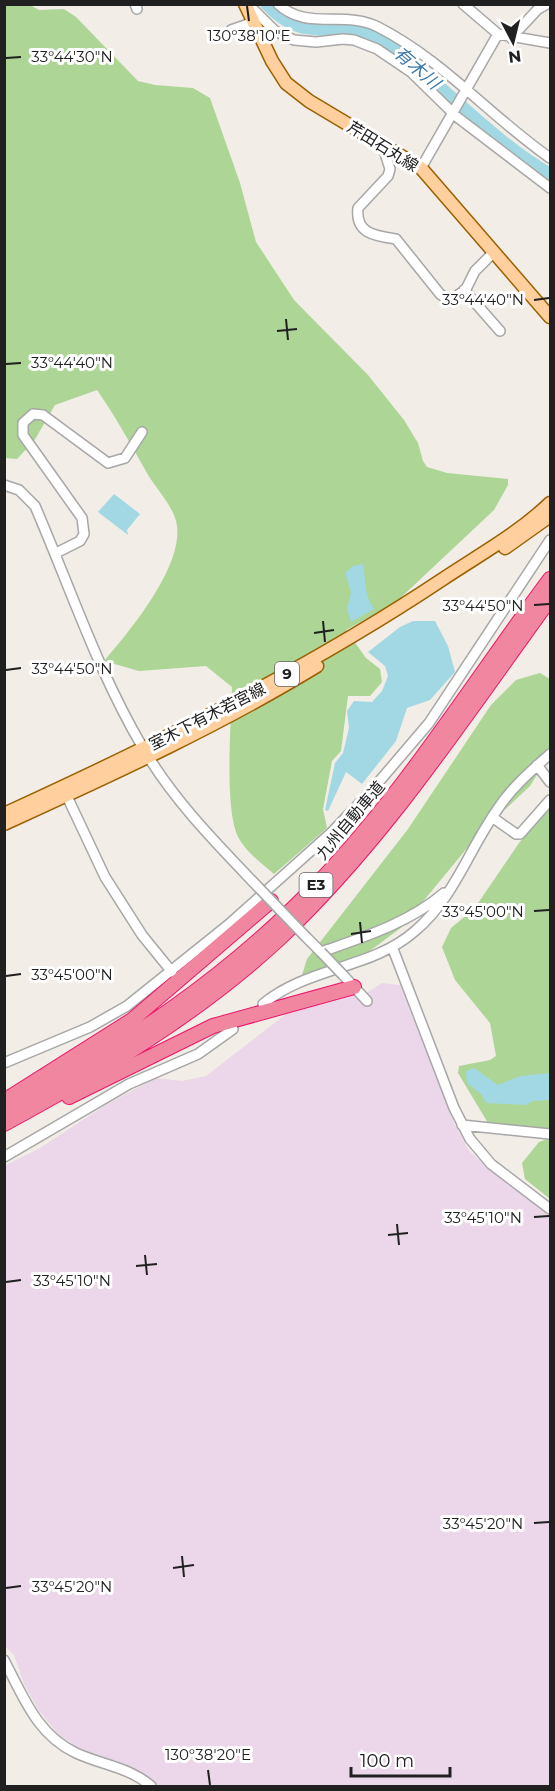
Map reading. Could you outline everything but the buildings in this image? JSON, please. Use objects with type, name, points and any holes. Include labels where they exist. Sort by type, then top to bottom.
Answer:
[{"type":"highway","name":"九州自動車道","points":[[4,1111],[72,1074],[159,1020],[228,968],[271,930],[319,882],[386,804],[550,579]]},
{"type":"highway","name":"九州自動車道","points":[[4,1124],[75,1085],[165,1029],[235,976],[278,939],[327,891],[391,818],[550,599]]},
{"type":"highway","points":[[4,1101],[132,1020],[268,904]]},
{"type":"highway","points":[[4,1130],[213,1026],[354,987]]},
{"type":"main road","name":"芹田石丸線","points":[[250,10],[272,61],[286,83],[309,101],[421,168],[550,317]]},
{"type":"main road","name":"室木下有木若宮線","points":[[146,753],[389,614],[505,539],[550,503]]},
{"type":"main road","name":"室木下有木若宮線","points":[[4,824],[65,791],[296,679],[442,589],[550,516]]},
{"type":"main road","name":"室木下有木若宮線","points":[[4,814],[65,791]]},
{"type":"street","points":[[278,4],[298,18],[352,18],[371,23],[420,52],[500,120],[550,158]]},
{"type":"street","points":[[463,4],[498,34],[550,43]]},
{"type":"street","points":[[511,38],[538,9],[547,4]]},
{"type":"street","points":[[231,30],[250,10],[275,31],[294,40],[316,42],[343,39],[366,44],[417,77],[453,112],[550,188]]},
{"type":"street","points":[[421,168],[498,34]]},
{"type":"street","points":[[382,144],[390,169],[388,176],[376,186],[358,208],[360,224],[370,235],[396,239],[448,301],[464,290],[475,271],[494,252]]},
{"type":"street","points":[[464,290],[500,331]]},
{"type":"street","points":[[56,553],[80,541],[84,526],[82,518],[23,435],[23,423],[33,414],[43,415],[108,463],[125,458],[142,432]]},
{"type":"street","points":[[4,485],[19,490],[31,500],[56,553],[110,685],[146,753],[194,819],[259,888],[268,904],[306,937],[367,1001]]},
{"type":"street","points":[[4,1063],[90,1027],[127,1006],[172,972],[288,873],[370,791],[429,723],[550,540]]},
{"type":"street","points":[[263,1004],[304,981],[393,949],[433,915],[456,883],[492,817],[516,786],[550,754]]},
{"type":"street","points":[[537,765],[550,782]]},
{"type":"street","points":[[65,791],[105,877],[142,935],[172,972]]},
{"type":"street","points":[[492,817],[516,834],[520,834],[550,800]]},
{"type":"street","points":[[321,952],[348,944],[424,910],[456,883]]},
{"type":"street","points":[[393,949],[462,1125],[474,1145],[491,1164],[550,1209]]},
{"type":"street","points":[[4,1157],[129,1084],[198,1054],[233,1029]]},
{"type":"street","points":[[462,1125],[550,1134]]},
{"type":"street","points":[[4,1660],[31,1713],[43,1728],[61,1744],[76,1753],[134,1773],[151,1786]]},
{"type":"shaded area","points":[[382,983],[400,985],[452,1119],[469,1151],[505,1182],[537,1203],[550,1218],[550,1786],[158,1786],[139,1772],[77,1747],[59,1735],[39,1711],[24,1684],[14,1655],[5,1646],[4,1166],[40,1148],[107,1104],[156,1078],[182,1081],[206,1076],[286,1014],[368,992]]},
{"type":"green space","points":[[4,5],[30,5],[39,10],[64,9],[76,17],[138,81],[155,85],[193,88],[210,98],[240,183],[256,242],[294,300],[368,375],[404,420],[418,443],[427,467],[447,473],[508,479],[508,485],[494,510],[395,603],[346,630],[366,658],[380,669],[382,682],[370,696],[348,696],[341,751],[332,761],[323,809],[327,828],[274,874],[252,855],[236,832],[231,801],[232,687],[206,666],[139,671],[104,661],[154,595],[173,556],[177,538],[176,521],[171,508],[151,479],[111,410],[97,390],[55,405],[34,441],[17,459],[5,458]]},
{"type":"green space","points":[[540,673],[550,679],[550,754],[530,786],[477,836],[402,927],[367,953],[306,979],[302,975],[307,959],[408,829],[491,705],[516,680]]},
{"type":"green space","points":[[550,805],[550,1129],[488,1123],[458,1073],[459,1066],[490,1060],[496,1056],[490,1023],[455,980],[442,947],[451,928],[474,909],[519,843]]},
{"type":"green space","points":[[550,1138],[550,1199],[525,1179],[522,1163],[539,1142]]},
{"type":"water","points":[[114,494],[140,514],[127,530],[128,535],[98,512]]},
{"type":"water","points":[[363,564],[367,593],[374,609],[351,622],[347,609],[351,592],[345,573],[353,566]]},
{"type":"water","points":[[413,621],[435,621],[448,646],[455,672],[430,700],[407,708],[396,741],[362,784],[346,772],[328,811],[325,810],[335,763],[343,753],[349,728],[347,711],[354,701],[372,702],[382,691],[388,676],[385,666],[368,652],[400,627]]},
{"type":"water","points":[[474,1068],[498,1085],[520,1076],[550,1073],[550,1100],[533,1101],[526,1105],[486,1103],[482,1095],[467,1083],[466,1071]]},
{"type":"waterway","name":"有木川","points":[[266,4],[295,25],[308,29],[360,31],[381,40],[432,80],[497,137],[550,174]]}]
